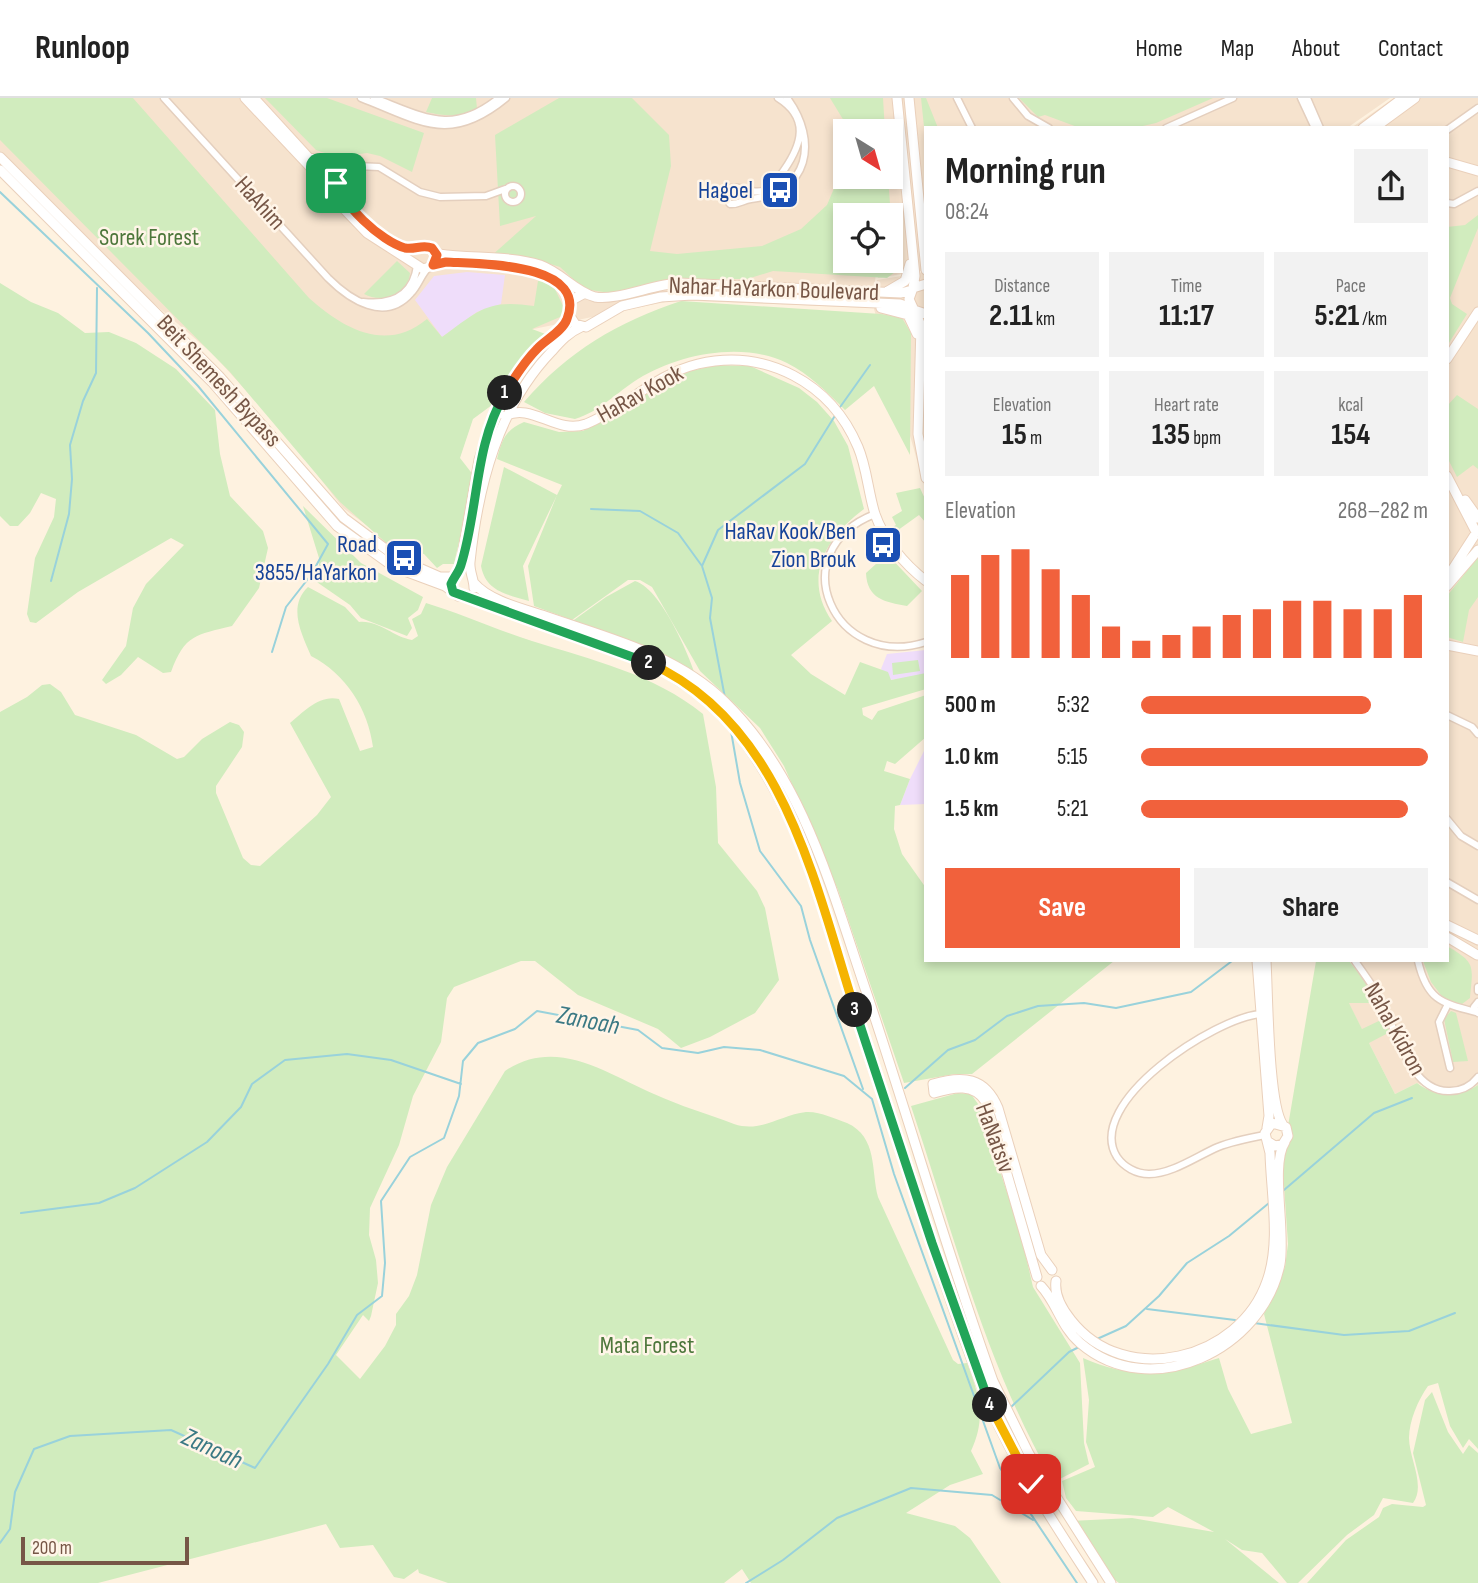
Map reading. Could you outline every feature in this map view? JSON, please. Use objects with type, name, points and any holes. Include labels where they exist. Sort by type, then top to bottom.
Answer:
[{"type":"main road","points":[[244,98],[371,237],[423,265],[452,262],[533,271],[559,282],[566,290],[573,323],[581,327]]},
{"type":"main road","points":[[254,98],[308,157],[330,164],[339,172],[341,195],[372,228],[399,246],[429,246],[435,252],[535,264],[555,272],[595,297],[601,306],[600,318],[593,326],[581,327],[561,341],[519,391],[505,416],[488,469],[470,561],[473,581],[471,593],[462,597]]},
{"type":"main road","points":[[897,98],[915,276],[909,299],[921,326],[918,435],[924,467]]},
{"type":"main road","points":[[909,98],[924,250]]},
{"type":"main road","points":[[1366,126],[1403,98]]},
{"type":"main road","points":[[1377,126],[1415,98]]},
{"type":"main road","name":"Beit Shemesh Bypass","points":[[0,157],[219,376],[344,519],[399,559],[440,577],[455,577]]},
{"type":"main road","points":[[1449,163],[1478,171]]},
{"type":"main road","points":[[316,177],[319,167],[330,164]]},
{"type":"main road","name":"Beit Shemesh Bypass","points":[[0,170],[212,382],[337,526],[394,567],[445,586],[453,592]]},
{"type":"main road","points":[[324,186],[332,186],[338,179]]},
{"type":"main road","points":[[418,248],[423,265]]},
{"type":"main road","points":[[423,265],[435,252]]},
{"type":"main road","points":[[879,293],[897,288],[905,281],[911,256]]},
{"type":"main road","name":"Nahar HaYarkon Boulevard","points":[[595,297],[612,297],[659,284],[688,283],[879,293],[901,293],[924,285]]},
{"type":"main road","points":[[585,293],[575,296],[565,323],[522,366],[496,411],[479,460],[463,554],[451,585],[453,592],[662,669],[710,701],[753,750],[802,845],[982,1387],[1031,1484],[1093,1583]]},
{"type":"main road","name":"Nahar HaYarkon Boulevard","points":[[600,318],[622,306],[671,295],[900,304],[924,313]]},
{"type":"main road","points":[[845,302],[908,315],[916,330],[920,358]]},
{"type":"main road","points":[[1449,356],[1478,312]]},
{"type":"main road","name":"HaRav Kook","points":[[505,416],[518,412],[527,413],[555,425],[573,427],[593,420],[657,380],[697,364],[735,359],[771,365],[804,381],[829,401],[843,420],[859,450],[875,514],[898,554],[924,579]]},
{"type":"main road","points":[[519,391],[519,403],[527,413]]},
{"type":"main road","points":[[1449,468],[1478,518]]},
{"type":"main road","points":[[1449,479],[1477,532],[1449,575]]},
{"type":"main road","points":[[1449,584],[1478,550]]},
{"type":"main road","points":[[455,577],[462,574],[480,590],[514,605],[650,653],[690,674],[739,717],[777,764],[825,872],[993,1381],[1028,1454],[1111,1583]]},
{"type":"main road","points":[[1449,645],[1478,651]]},
{"type":"main road","points":[[1449,926],[1478,942],[1478,956]]},
{"type":"main road","points":[[1449,938],[1478,956]]},
{"type":"main road","points":[[1056,1281],[1049,1287],[1039,1282],[1043,1269],[1052,1270],[1056,1281],[1058,1300],[1072,1322],[1091,1339],[1116,1353],[1143,1359],[1169,1359],[1196,1352],[1226,1336],[1251,1312],[1260,1298],[1272,1265],[1270,1153],[1266,1135],[1269,1116],[1257,962]]},
{"type":"main road","points":[[1265,962],[1278,1115],[1288,1134],[1285,1142],[1275,1146],[1266,1135]]},
{"type":"main road","name":"HaNatsiv","points":[[1052,1270],[1041,1255],[998,1108],[989,1091],[977,1081],[964,1078],[933,1084],[934,1093],[969,1088],[986,1102],[1039,1282],[1068,1331],[1080,1344],[1109,1359],[1132,1365],[1161,1367],[1185,1364],[1218,1352],[1246,1329],[1267,1299],[1275,1282],[1283,1246],[1279,1157],[1285,1142]]},
{"type":"main road","points":[[1266,1135],[1274,1123],[1283,1125]]},
{"type":"street","name":"HaAhim","points":[[164,98],[328,278],[361,302],[383,303],[400,297],[423,265]]},
{"type":"street","points":[[361,98],[443,126],[478,119],[506,98]]},
{"type":"street","points":[[374,98],[444,122],[465,119],[499,98]]},
{"type":"street","points":[[482,98],[488,106]]},
{"type":"street","points":[[778,98],[796,117],[800,131],[799,146],[772,186],[757,192],[730,187],[725,197],[733,205],[741,201],[773,197],[790,184],[799,170],[806,146],[805,130],[787,98]]},
{"type":"street","points":[[957,98],[971,126]]},
{"type":"street","points":[[1013,98],[1028,116],[1046,126]]},
{"type":"street","points":[[1170,126],[1233,98]]},
{"type":"street","points":[[1301,98],[1317,126]]},
{"type":"street","points":[[1307,98],[1317,126]]},
{"type":"street","points":[[1449,129],[1478,108]]},
{"type":"street","points":[[330,164],[359,164],[384,169],[415,189],[435,197],[486,196],[518,201],[522,193],[516,186],[486,196]]},
{"type":"street","points":[[338,179],[359,164]]},
{"type":"street","points":[[508,188],[505,194],[509,201]]},
{"type":"street","points":[[741,189],[741,201]]},
{"type":"street","points":[[1449,203],[1454,204],[1478,191]]},
{"type":"street","points":[[1469,326],[1478,331]]},
{"type":"street","points":[[875,514],[846,532],[831,553],[823,579],[827,599],[842,623],[863,639],[894,647],[924,642]]},
{"type":"street","points":[[1449,716],[1475,726],[1478,734]]},
{"type":"street","points":[[1449,822],[1458,833],[1478,846]]},
{"type":"street","points":[[1449,883],[1478,900]]},
{"type":"street","name":"Nahal Kidron","points":[[1355,962],[1376,992],[1413,1068],[1425,1083],[1438,1090],[1453,1091],[1468,1086],[1478,1077]]},
{"type":"street","points":[[1418,962],[1429,989],[1445,1005],[1477,1009],[1478,990]]},
{"type":"street","points":[[1445,1005],[1440,1018],[1441,1031],[1450,1068]]},
{"type":"street","points":[[1261,1014],[1224,1024],[1157,1068],[1116,1114],[1111,1139],[1113,1150],[1126,1167],[1148,1174],[1161,1172],[1229,1143],[1266,1135]]},
{"type":"shaded area","points":[[0,98],[852,98],[848,119],[833,119],[833,189],[845,189],[845,203],[833,203],[833,273],[876,273],[871,308],[675,300],[504,335],[372,529],[343,508],[289,438],[212,353],[0,172]]},
{"type":"shaded area","points":[[870,98],[1031,98],[1081,126],[924,126],[924,270],[878,278],[879,273],[903,273],[903,203],[885,203],[878,189],[903,189],[903,119],[868,119]]},
{"type":"shaded area","points":[[1035,98],[1390,98],[1350,126],[1084,126]]},
{"type":"shaded area","points":[[1394,98],[1478,98],[1478,1085],[1461,1094],[1447,1096],[1417,1083],[1395,1094],[1348,1002],[1378,1003],[1371,988],[1350,962],[1449,962],[1449,126],[1354,126]]},
{"type":"shaded area","points":[[467,272],[505,275],[501,304],[477,312],[442,337],[415,300],[434,276]]},
{"type":"shaded area","points":[[924,272],[924,485],[874,309],[877,280]]},
{"type":"shaded area","points":[[924,650],[924,675],[890,680],[881,669],[887,654]]},
{"type":"shaded area","points":[[924,751],[924,804],[900,805]]},
{"type":"green space","name":"Sorek Forest","points":[[0,98],[133,98],[309,298],[336,319],[366,333],[396,334],[412,329],[427,319],[442,337],[475,313],[485,309],[505,304],[534,306],[538,281],[552,283],[567,314],[532,329],[548,335],[517,366],[492,405],[473,419],[460,458],[474,476],[454,564],[443,564],[437,568],[424,554],[393,549],[340,502],[230,372],[0,140]]},
{"type":"green space","points":[[265,98],[327,98],[424,133],[412,172],[380,156],[367,153],[336,157],[316,150]]},
{"type":"green space","points":[[432,98],[476,98],[477,109],[452,115],[426,112]]},
{"type":"green space","points":[[559,98],[632,98],[669,135],[671,166],[650,251],[677,254],[762,246],[801,229],[827,205],[834,189],[889,189],[890,203],[833,203],[833,273],[894,273],[887,278],[773,271],[747,279],[690,279],[610,293],[584,289],[560,267],[524,256],[490,257],[536,216],[500,226],[495,135]]},
{"type":"green space","points":[[830,98],[883,98],[884,119],[843,119]]},
{"type":"green space","points":[[921,98],[926,98],[937,126],[924,127]]},
{"type":"green space","points":[[1019,98],[1213,98],[1156,123],[1143,126],[1075,126],[1045,115],[1038,117]]},
{"type":"green space","points":[[1478,215],[1478,228],[1450,298],[1452,304],[1467,314],[1449,343],[1449,227],[1465,225]]},
{"type":"green space","points":[[397,261],[410,273],[408,281],[399,292],[386,298],[364,294]]},
{"type":"green space","points":[[0,283],[31,302],[58,313],[85,333],[109,332],[136,343],[176,369],[215,410],[220,454],[230,496],[263,531],[268,548],[259,588],[232,626],[193,638],[181,650],[171,672],[163,673],[138,657],[121,675],[106,684],[102,680],[126,646],[133,608],[146,584],[184,545],[171,538],[78,592],[36,623],[30,622],[27,614],[35,558],[54,517],[56,499],[41,493],[30,513],[18,526],[10,526],[0,516]]},
{"type":"green space","points":[[681,301],[881,314],[902,318],[911,333],[910,455],[874,386],[845,410],[818,384],[795,367],[769,356],[750,353],[711,353],[672,363],[638,379],[600,407],[575,419],[545,413],[524,402],[558,368],[595,340],[636,318]]},
{"type":"green space","points":[[717,365],[750,366],[799,388],[817,402],[834,421],[848,446],[864,509],[839,532],[822,559],[819,589],[823,605],[832,621],[791,655],[811,674],[845,695],[860,662],[888,672],[891,680],[924,673],[924,690],[862,708],[863,715],[872,720],[878,711],[924,696],[924,739],[895,764],[887,761],[884,771],[910,779],[900,805],[895,806],[894,829],[902,854],[924,885],[924,962],[1113,962],[972,1074],[955,1074],[904,1083],[838,890],[784,766],[760,728],[700,671],[652,587],[640,580],[628,580],[572,620],[534,606],[528,566],[562,485],[497,459],[505,436],[512,428],[524,422],[559,432],[583,431],[664,383],[690,371]]},
{"type":"green space","points":[[1457,395],[1478,409],[1478,469],[1473,465],[1457,477],[1449,461],[1449,404]]},
{"type":"green space","points":[[504,467],[557,495],[523,566],[529,601],[499,591],[488,581],[481,566]]},
{"type":"green space","points":[[920,488],[924,497],[924,521],[919,515],[894,533],[891,528],[896,525],[892,517],[902,511],[896,493]]},
{"type":"green space","points":[[303,506],[361,563],[423,597],[418,610],[408,618],[412,628],[407,636],[361,618],[350,605],[311,578],[319,566],[319,558]]},
{"type":"green space","points":[[887,554],[922,591],[907,606],[879,598],[867,582],[866,573]]},
{"type":"green space","points":[[1478,557],[1478,597],[1469,610],[1463,642],[1449,638],[1449,593]]},
{"type":"green space","points":[[635,581],[646,587],[668,616],[695,673],[703,703],[655,672],[553,635],[606,597]]},
{"type":"green space","name":"Mata Forest","points":[[308,587],[345,607],[359,622],[380,626],[412,640],[418,636],[412,619],[421,614],[426,603],[643,678],[684,700],[703,714],[716,787],[718,843],[757,891],[765,908],[779,980],[755,1013],[710,1037],[681,1048],[658,1029],[578,995],[535,961],[521,961],[454,987],[447,998],[441,1042],[413,1096],[399,1145],[370,1208],[369,1235],[376,1260],[378,1283],[371,1316],[369,1321],[363,1315],[336,1355],[360,1379],[385,1346],[396,1325],[396,1314],[409,1296],[417,1275],[431,1205],[447,1167],[505,1071],[524,1061],[544,1057],[581,1062],[674,1102],[744,1126],[762,1125],[806,1112],[827,1116],[857,1129],[869,1146],[878,1197],[953,1360],[958,1364],[967,1363],[978,1397],[979,1428],[971,1451],[983,1474],[950,1485],[906,1513],[955,1526],[970,1538],[1001,1583],[751,1583],[742,1569],[724,1583],[448,1583],[419,1573],[418,1569],[404,1579],[394,1577],[373,1545],[340,1548],[326,1524],[98,1583],[0,1583],[0,712],[42,685],[50,684],[61,692],[75,715],[136,735],[177,759],[184,757],[202,739],[230,722],[239,725],[244,732],[242,747],[216,786],[216,793],[243,858],[251,865],[260,866],[317,815],[331,797],[290,723],[319,701],[339,699],[360,751],[373,747],[366,719],[353,694],[335,672],[311,656],[304,639],[297,612],[298,603]]},
{"type":"green space","points":[[918,660],[920,671],[893,675],[892,663]]},
{"type":"green space","points":[[1449,947],[1468,961],[1472,972],[1470,998],[1462,1004],[1444,999],[1431,982],[1423,962],[1449,962]]},
{"type":"green space","points":[[1316,962],[1350,962],[1371,988],[1378,1003],[1349,1003],[1362,1029],[1383,1019],[1390,1032],[1369,1043],[1395,1094],[1417,1083],[1440,1094],[1455,1094],[1478,1085],[1478,1449],[1469,1439],[1463,1448],[1450,1426],[1438,1383],[1428,1386],[1415,1411],[1409,1431],[1418,1488],[1413,1503],[1383,1498],[1374,1515],[1347,1535],[1298,1583],[1287,1583],[1262,1553],[1242,1550],[1225,1539],[1279,1583],[1119,1583],[1094,1564],[1070,1521],[1132,1518],[1214,1532],[1168,1507],[1153,1517],[1076,1511],[1066,1498],[1062,1481],[1095,1467],[1086,1442],[1089,1400],[1083,1358],[1118,1370],[1151,1372],[1184,1368],[1219,1358],[1228,1389],[1251,1434],[1292,1423],[1264,1314],[1285,1267],[1288,1244],[1282,1156],[1291,1140],[1288,1126]]},
{"type":"green space","points":[[1451,1011],[1456,1013],[1468,1061],[1453,1062],[1444,1019]]},
{"type":"green space","points":[[958,1093],[971,1094],[978,1104],[1021,1235],[1033,1287],[1080,1363],[1084,1443],[1089,1464],[1054,1482],[1030,1438],[990,1346],[911,1106]]},
{"type":"green space","points":[[1432,1392],[1448,1432],[1463,1454],[1469,1445],[1478,1453],[1478,1583],[1307,1583],[1346,1540],[1379,1517],[1383,1508],[1392,1504],[1426,1505],[1413,1453],[1425,1400]]},
{"type":"waterway","points":[[0,192],[148,333],[198,386],[328,544],[311,575],[286,607],[272,652]]},
{"type":"waterway","points":[[51,581],[69,514],[72,479],[70,445],[83,401],[96,373],[97,288]]},
{"type":"waterway","points":[[838,410],[870,365]]},
{"type":"waterway","points":[[702,566],[718,530],[805,464],[836,414]]},
{"type":"waterway","points":[[591,509],[640,511],[678,533],[702,566],[712,598],[710,618],[725,698]]},
{"type":"waterway","points":[[731,731],[740,783],[760,851],[801,906],[810,940],[863,1089]]},
{"type":"waterway","points":[[905,1088],[948,1050],[975,1040],[1007,1016],[1038,1006],[1084,1003],[1116,1008],[1191,992],[1231,962]]},
{"type":"waterway","name":"Zanoah","points":[[0,1543],[10,1529],[15,1492],[34,1449],[70,1436],[171,1430],[255,1468],[328,1364],[357,1315],[382,1296],[385,1263],[381,1201],[410,1157],[444,1138],[459,1096],[463,1061],[478,1043],[515,1029],[537,1011],[638,1030],[662,1048],[698,1053],[724,1047],[760,1050],[844,1076],[872,1099],[894,1174],[1000,1468],[1077,1583]]},
{"type":"waterway","points":[[21,1213],[99,1203],[135,1188],[207,1142],[241,1107],[252,1084],[285,1060],[347,1054],[391,1060],[461,1084]]},
{"type":"waterway","points":[[1284,1190],[1374,1113],[1412,1098]]},
{"type":"waterway","points":[[1097,1339],[1126,1326],[1159,1296],[1187,1263],[1229,1236],[1269,1203]]},
{"type":"waterway","points":[[1147,1309],[1235,1320]]},
{"type":"waterway","points":[[1254,1323],[1344,1335],[1409,1331],[1455,1313]]},
{"type":"waterway","points":[[1010,1408],[1069,1352],[1079,1347]]},
{"type":"waterway","points":[[746,1583],[783,1560],[837,1518],[911,1488],[992,1495],[1033,1520]]},
{"type":"place","name":"Hagoel","points":[[780,190]]},
{"type":"place","name":"HaRav Kook/Ben Zion Brouk","points":[[883,545]]},
{"type":"place","name":"Road 3855/HaYarkon","points":[[404,558]]},
{"type":"route","points":[[336,183],[338,180],[341,195],[372,228],[394,244],[412,249],[421,246],[432,248],[437,255],[433,265],[446,262],[529,270],[556,280],[566,290],[570,303],[567,319],[522,366],[491,422],[479,460],[460,567],[451,582],[451,589],[459,597],[473,598],[662,669],[710,701],[753,750],[802,845],[982,1387],[1004,1437],[1031,1484]]}]
